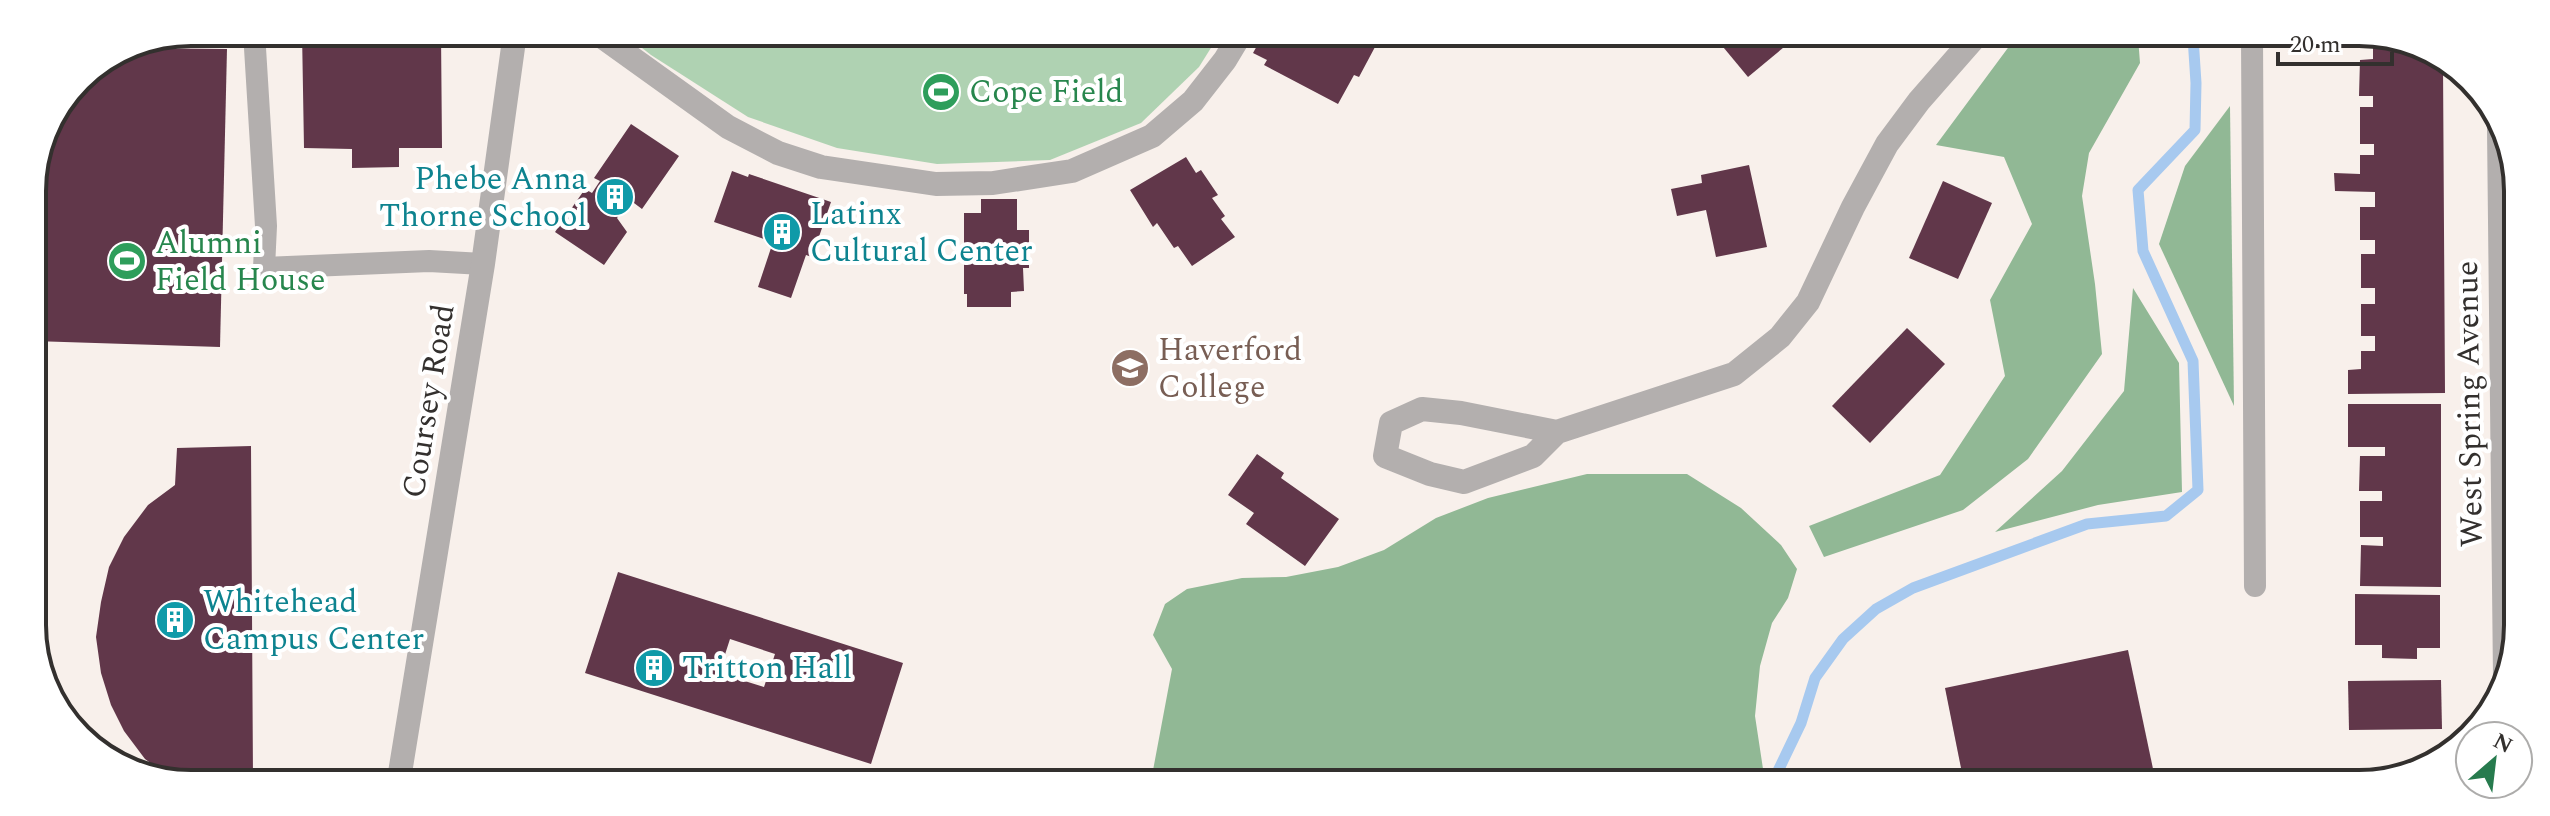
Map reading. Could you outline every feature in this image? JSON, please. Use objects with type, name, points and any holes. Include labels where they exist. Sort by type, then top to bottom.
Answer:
[{"type":"street","name":"Coursey Road","points":[[400,770],[483,264],[513,46]]},
{"type":"street","points":[[615,46],[728,127],[778,153],[821,167],[936,184],[993,183],[1072,171],[1152,136],[1193,101],[1233,46]]},
{"type":"street","points":[[1557,432],[1461,413],[1422,409],[1391,423],[1385,456],[1430,474],[1464,482],[1533,456],[1557,432],[1734,374],[1780,337],[1808,302],[1887,144],[1919,101],[1967,46]]},
{"type":"street","name":"West Spring Avenue","points":[[2499,157],[2504,586]]},
{"type":"lane","points":[[255,46],[266,226],[264,268],[429,261],[483,264]]},
{"type":"lane","points":[[2252,46],[2255,586]]},
{"type":"green space","name":"Cope Field","points":[[640,46],[1212,46],[1199,67],[1141,123],[1050,160],[937,164],[837,148],[748,117]]},
{"type":"green space","points":[[2009,46],[2139,46],[2140,63],[2089,153],[2082,196],[2102,354],[2028,459],[1963,510],[1824,557],[1809,526],[1940,475],[2005,376],[1990,300],[2032,224],[2004,157],[1936,145]]},
{"type":"green space","points":[[2230,106],[2234,406],[2159,244],[2185,166]]},
{"type":"green space","points":[[2133,288],[2179,363],[2182,492],[2098,505],[1995,532],[2062,471],[2124,391]]},
{"type":"green space","points":[[1587,474],[1687,474],[1741,508],[1781,545],[1797,569],[1788,598],[1772,623],[1760,666],[1755,716],[1763,770],[1153,770],[1172,669],[1153,635],[1165,604],[1187,589],[1242,578],[1286,577],[1338,567],[1384,550],[1436,518],[1488,498]]},
{"type":"building","points":[[302,46],[441,46],[442,148],[399,148],[399,167],[352,168],[352,149],[304,148]]},
{"type":"building","points":[[1257,46],[1375,47],[1359,77],[1354,75],[1338,104],[1264,65],[1267,60],[1253,53]]},
{"type":"building","points":[[1722,46],[1785,46],[1748,77]]},
{"type":"building","points":[[2373,47],[2378,47],[2415,57],[2443,73],[2445,393],[2348,394],[2348,370],[2361,369],[2361,351],[2375,351],[2375,336],[2361,336],[2361,304],[2375,304],[2375,288],[2361,288],[2361,254],[2375,254],[2375,240],[2360,240],[2360,207],[2375,207],[2375,192],[2335,191],[2334,173],[2360,174],[2360,155],[2374,155],[2374,144],[2360,144],[2360,107],[2373,107],[2373,96],[2359,96],[2360,60],[2373,59]]},
{"type":"building","name":"Alumni Field House","points":[[165,48],[227,49],[220,347],[46,341],[46,181],[57,135],[70,110],[95,82],[118,65]]},
{"type":"building","name":"Phebe Anna Thorne School","points":[[631,124],[679,156],[642,209],[630,200],[617,218],[627,232],[604,265],[555,232],[585,189],[592,193],[600,181],[594,178]]},
{"type":"building","points":[[1186,157],[1196,173],[1201,170],[1218,195],[1212,198],[1225,216],[1221,219],[1235,237],[1192,266],[1178,246],[1174,248],[1157,223],[1153,227],[1130,190]]},
{"type":"building","points":[[1749,165],[1767,247],[1716,257],[1706,210],[1677,216],[1671,189],[1702,183],[1701,175]]},
{"type":"building","name":"Latinx Cultural Center","points":[[732,171],[831,202],[812,257],[806,255],[791,298],[758,287],[773,242],[714,222]]},
{"type":"building","points":[[1943,181],[1992,203],[1958,279],[1909,258]]},
{"type":"building","points":[[981,199],[1017,199],[1017,230],[1029,230],[1029,268],[1023,268],[1024,291],[1011,292],[1011,307],[967,307],[967,294],[964,294],[964,213],[981,213]]},
{"type":"building","points":[[1907,328],[1945,364],[1870,443],[1832,406]]},
{"type":"building","points":[[2348,404],[2441,404],[2441,587],[2360,586],[2361,545],[2383,546],[2383,537],[2360,537],[2360,501],[2382,501],[2382,491],[2359,491],[2360,456],[2385,456],[2385,447],[2348,447]]},
{"type":"building","name":"Whitehead Campus Center","points":[[251,446],[253,770],[191,770],[154,765],[145,759],[124,731],[111,705],[101,673],[96,637],[109,567],[124,537],[148,505],[175,485],[177,448]]},
{"type":"building","points":[[1257,454],[1284,473],[1281,478],[1339,519],[1305,566],[1246,524],[1254,513],[1228,495]]},
{"type":"building","name":"Tritton Hall","points":[[618,572],[903,663],[871,764],[585,673]],"holes":[[[730,639],[775,654],[764,687],[719,673]]]},
{"type":"building","points":[[2355,594],[2440,595],[2440,648],[2417,648],[2417,659],[2382,658],[2382,645],[2355,645]]},
{"type":"building","points":[[2128,650],[2153,770],[1961,770],[1945,688]]},
{"type":"building","points":[[2441,680],[2442,729],[2349,730],[2348,681]]},
{"type":"waterway","points":[[1778,770],[1801,723],[1815,678],[1843,639],[1876,609],[1913,588],[2087,524],[2166,516],[2198,490],[2193,361],[2143,251],[2138,190],[2195,130],[2194,46]]},
{"type":"place","name":"Cope Field","points":[[941,92]]},
{"type":"place","name":"Phebe Anna Thorne School","points":[[615,197]]},
{"type":"place","name":"Latinx Cultural Center","points":[[782,232]]},
{"type":"place","name":"Alumni Field House","points":[[127,261]]},
{"type":"place","name":"Haverford College","points":[[1130,368]]},
{"type":"place","name":"Whitehead Campus Center","points":[[175,620]]},
{"type":"place","name":"Tritton Hall","points":[[654,668]]}]
